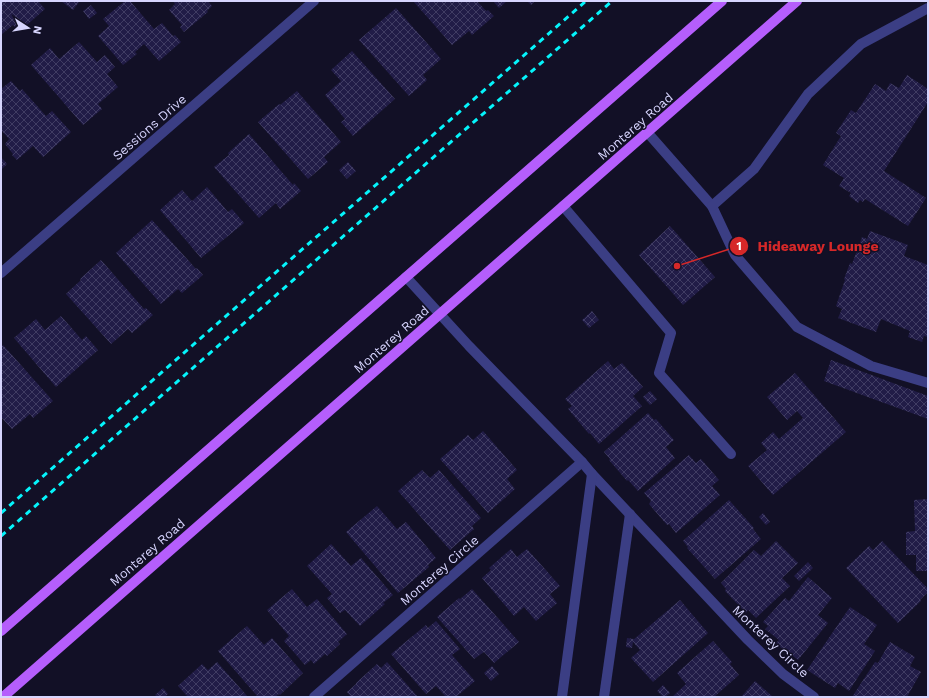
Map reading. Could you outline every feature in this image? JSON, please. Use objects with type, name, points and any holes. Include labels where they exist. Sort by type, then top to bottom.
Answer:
[{"type":"main road","points":[[1,631],[722,1]]},
{"type":"main road","name":"Monterey Road","points":[[2,697],[797,1]]},
{"type":"street","name":"Sessions Drive","points":[[1,273],[314,1]]},
{"type":"street","points":[[712,206],[754,169],[808,94],[861,44],[928,8]]},
{"type":"street","points":[[648,132],[712,206],[735,255],[797,327],[871,366],[928,383]]},
{"type":"street","points":[[562,206],[671,333],[659,373],[731,454]]},
{"type":"street","name":"Monterey Circle","points":[[406,277],[582,462],[748,640],[783,674],[814,697]]},
{"type":"street","name":"Monterey Circle","points":[[314,697],[582,462]]},
{"type":"street","points":[[562,697],[592,474]]},
{"type":"street","points":[[604,697],[630,514]]},
{"type":"building","points":[[1,1],[38,1],[45,9],[19,32],[13,25],[1,35]]},
{"type":"building","points":[[61,1],[80,1],[73,10]]},
{"type":"building","points":[[125,1],[130,1],[154,29],[162,23],[173,36],[175,35],[181,42],[159,61],[144,44],[135,52],[137,54],[123,65],[98,36],[109,26],[103,19]]},
{"type":"building","points":[[173,1],[208,1],[212,6],[207,11],[208,12],[184,32],[180,27],[182,25],[169,10],[175,4]]},
{"type":"building","points":[[413,1],[477,1],[486,11],[488,10],[494,16],[472,35],[469,31],[452,45]]},
{"type":"building","points":[[493,1],[507,1],[499,8]]},
{"type":"building","points":[[527,1],[535,1],[531,5]]},
{"type":"building","points":[[91,5],[97,13],[89,19],[83,11]]},
{"type":"building","points":[[396,8],[441,59],[423,75],[427,80],[409,96],[359,40]]},
{"type":"building","points":[[79,42],[97,62],[105,55],[115,67],[107,74],[118,87],[98,104],[102,109],[83,125],[31,65],[50,48],[59,59]]},
{"type":"building","points":[[352,51],[395,99],[353,136],[341,122],[345,119],[325,95],[341,81],[331,70]]},
{"type":"building","points":[[907,75],[928,89],[928,102],[884,171],[926,198],[908,226],[865,199],[863,202],[860,200],[858,203],[849,196],[851,193],[839,186],[844,178],[823,165],[841,136],[836,133],[851,110],[856,113],[875,84],[886,91],[890,83],[899,88]]},
{"type":"building","points":[[11,81],[20,91],[22,89],[46,116],[52,111],[71,132],[43,157],[33,146],[17,160],[5,144],[9,139],[1,130],[1,89]]},
{"type":"building","points":[[297,91],[341,142],[324,157],[328,162],[308,179],[258,122]]},
{"type":"building","points":[[249,134],[293,185],[294,183],[301,191],[280,209],[276,203],[259,218],[214,167],[229,155],[228,153]]},
{"type":"building","points":[[1,157],[7,164],[1,170]]},
{"type":"building","points":[[348,162],[356,171],[347,179],[339,170]]},
{"type":"building","points":[[207,187],[228,212],[232,209],[244,223],[201,258],[160,210],[182,190],[192,201]]},
{"type":"building","points":[[152,220],[203,275],[182,293],[178,289],[161,304],[116,253]]},
{"type":"building","points":[[670,226],[715,277],[683,305],[639,255]]},
{"type":"building","points":[[870,231],[908,245],[904,256],[928,265],[928,337],[924,336],[922,342],[908,337],[910,331],[881,319],[876,332],[838,318],[842,309],[836,306],[845,280],[844,279],[850,263],[852,264],[862,237],[867,239]]},
{"type":"building","points":[[101,260],[144,309],[146,308],[153,315],[132,333],[128,329],[111,344],[66,294]]},
{"type":"building","points":[[592,311],[599,320],[589,328],[582,320]]},
{"type":"building","points":[[61,316],[82,340],[86,336],[98,350],[56,387],[14,338],[36,319],[45,330]]},
{"type":"building","points":[[3,345],[53,401],[33,418],[30,414],[12,429],[1,417],[1,347]]},
{"type":"building","points":[[831,360],[928,396],[928,419],[824,381]]},
{"type":"building","points":[[608,361],[614,369],[622,363],[643,387],[633,396],[642,406],[599,444],[568,409],[572,406],[565,399]]},
{"type":"building","points":[[795,373],[846,432],[773,495],[748,466],[767,450],[761,443],[773,432],[779,439],[803,418],[797,411],[787,420],[767,397]]},
{"type":"building","points":[[650,391],[657,399],[650,405],[643,397]]},
{"type":"building","points":[[648,413],[654,420],[656,419],[674,440],[666,447],[675,458],[638,491],[628,480],[627,481],[604,452]]},
{"type":"building","points":[[483,431],[517,470],[507,479],[515,489],[488,513],[440,459],[468,435],[473,440]]},
{"type":"building","points":[[689,455],[696,463],[701,459],[719,480],[712,486],[720,495],[676,533],[649,504],[651,501],[644,493]]},
{"type":"building","points":[[422,470],[430,478],[439,470],[481,518],[472,526],[474,529],[450,550],[398,491]]},
{"type":"building","points":[[928,499],[928,571],[916,571],[916,555],[906,555],[906,532],[915,531],[914,500]]},
{"type":"building","points":[[729,500],[754,528],[753,529],[761,539],[715,579],[687,548],[688,547],[683,541]]},
{"type":"building","points":[[377,506],[397,529],[406,522],[436,558],[428,565],[429,567],[398,593],[346,532]]},
{"type":"building","points":[[763,513],[770,522],[766,525],[759,517]]},
{"type":"building","points":[[776,541],[798,563],[782,578],[790,586],[756,618],[748,610],[746,613],[725,591],[726,589],[721,583],[754,550],[761,556]]},
{"type":"building","points":[[882,541],[928,589],[928,592],[920,600],[921,601],[898,623],[846,568],[869,546],[873,550]]},
{"type":"building","points":[[331,544],[351,566],[361,558],[393,595],[360,626],[345,610],[340,613],[327,598],[332,594],[307,566]]},
{"type":"building","points":[[511,549],[517,557],[527,549],[560,586],[550,594],[557,603],[536,621],[524,607],[514,616],[482,578],[491,570],[489,568]]},
{"type":"building","points":[[808,562],[813,568],[799,581],[794,576]]},
{"type":"building","points":[[808,577],[832,598],[818,615],[828,623],[798,660],[776,643],[779,640],[765,629],[768,626],[763,622],[785,598],[789,601]]},
{"type":"building","points":[[292,589],[307,607],[317,599],[347,634],[338,642],[340,644],[327,656],[325,654],[314,664],[311,660],[305,665],[284,641],[289,636],[267,610]]},
{"type":"building","points":[[472,589],[519,642],[494,663],[484,652],[474,659],[437,617]]},
{"type":"building","points":[[680,600],[708,633],[653,682],[631,658],[640,650],[633,642],[632,648],[626,647],[627,638],[634,639],[633,640]]},
{"type":"building","points":[[850,607],[877,625],[864,644],[875,651],[849,691],[838,683],[835,688],[807,670]]},
{"type":"building","points":[[436,621],[460,649],[452,655],[475,681],[456,697],[446,697],[436,686],[426,694],[391,654],[426,625],[428,628]]},
{"type":"building","points":[[247,626],[264,645],[272,638],[303,673],[280,695],[279,694],[275,697],[258,697],[218,651]]},
{"type":"building","points":[[713,641],[732,662],[730,664],[739,675],[714,697],[672,697],[686,684],[677,673]]},
{"type":"building","points":[[890,642],[915,657],[910,666],[921,672],[907,697],[852,697],[875,662],[878,663]]},
{"type":"building","points":[[217,662],[248,697],[188,697],[178,686],[202,664],[208,670]]},
{"type":"building","points":[[387,662],[418,697],[351,697],[347,692],[356,683],[377,664],[381,668]]},
{"type":"building","points":[[492,666],[499,674],[491,681],[484,673]]},
{"type":"building","points":[[755,681],[773,697],[741,697]]},
{"type":"building","points":[[663,685],[670,693],[665,697],[657,691]]},
{"type":"building","points":[[163,688],[168,694],[165,697],[158,697],[155,695]]},
{"type":"railway","points":[[1,513],[586,1]]},
{"type":"railway","points":[[1,536],[612,1]]},
{"type":"place","name":"Hideaway Lounge","points":[[677,266]]}]
